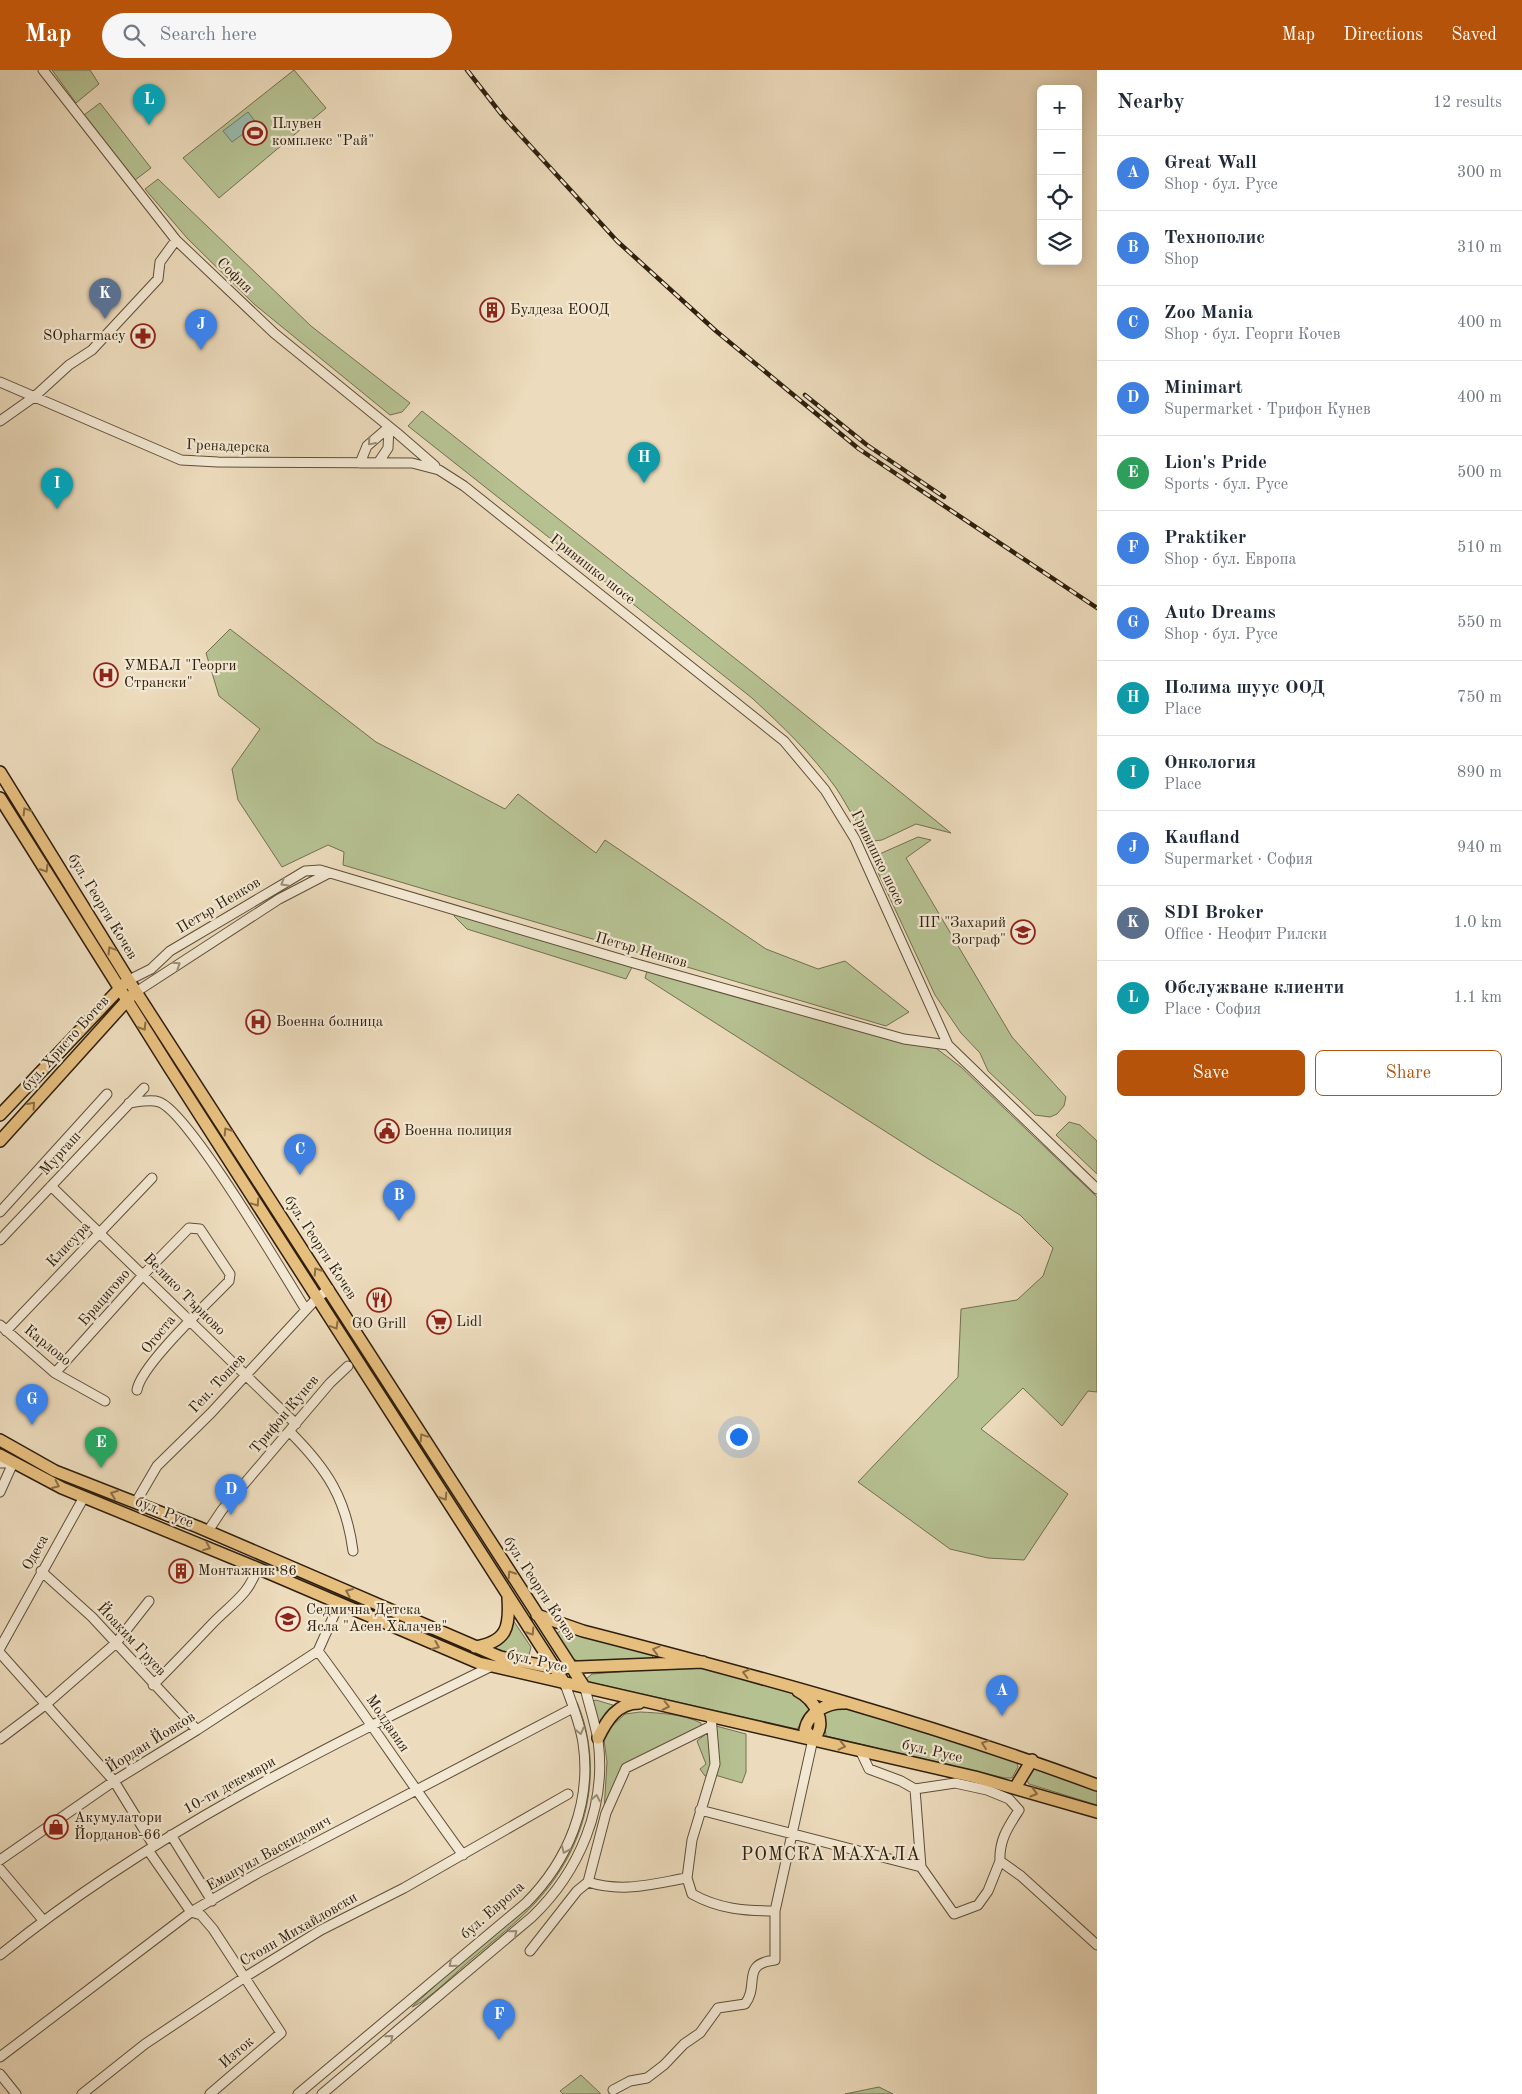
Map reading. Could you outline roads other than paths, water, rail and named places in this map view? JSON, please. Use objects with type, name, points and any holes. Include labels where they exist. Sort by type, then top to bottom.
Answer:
[{"type":"main road","name":"бул. Георги Кочев","points":[[0,772],[136,992],[329,1289],[584,1688]]},
{"type":"main road","name":"бул. Георги Кочев","points":[[0,798],[118,988],[565,1684]]},
{"type":"main road","name":"бул. Христо Ботев","points":[[1,1113],[118,988],[129,980]]},
{"type":"main road","name":"бул. Христо Ботев","points":[[0,1141],[126,1000],[136,992]]},
{"type":"main road","name":"бул. Русе","points":[[0,1440],[55,1471],[208,1531],[500,1657],[554,1668],[703,1662]]},
{"type":"main road","name":"бул. Русе","points":[[0,1455],[84,1497],[258,1568],[490,1667],[649,1702],[711,1721],[813,1739],[860,1750],[1015,1788],[1097,1812]]},
{"type":"main road","points":[[474,1647],[491,1644],[504,1632],[509,1618],[508,1596]]},
{"type":"main road","name":"бул. Русе","points":[[538,1615],[575,1629],[778,1681],[866,1706],[1032,1760],[1097,1785]]},
{"type":"main road","points":[[778,1681],[805,1694],[817,1710]]},
{"type":"main road","points":[[598,1738],[609,1719],[619,1708],[633,1703],[649,1702]]},
{"type":"main road","points":[[813,1739],[806,1733],[806,1728],[817,1710],[839,1703],[866,1706]]},
{"type":"main road","points":[[1015,1788],[1032,1760]]},
{"type":"street","name":"София","points":[[43,70],[176,240],[274,334],[439,470]]},
{"type":"street","points":[[0,421],[34,397],[69,365],[92,350],[158,279],[160,262],[176,240]]},
{"type":"street","name":"Гренадерска","points":[[0,382],[181,460],[218,462],[412,463],[439,470]]},
{"type":"street","points":[[360,463],[367,446],[389,427]]},
{"type":"street","points":[[378,463],[388,448],[389,427]]},
{"type":"street","name":"Гривишко шосе","points":[[439,470],[479,498],[757,717],[784,741],[824,790],[855,839],[948,1046],[1097,1189]]},
{"type":"street","name":"Петър Ненков","points":[[129,980],[151,969],[170,951],[305,871],[320,870],[609,956],[895,1036],[948,1046]]},
{"type":"street","name":"Петър Ненков","points":[[136,992],[279,899],[329,873]]},
{"type":"street","name":"Мургаш","points":[[0,1240],[144,1088]]},
{"type":"street","points":[[0,1212],[107,1094]]},
{"type":"street","points":[[129,1103],[158,1101],[174,1111],[222,1178],[306,1310]]},
{"type":"street","points":[[1,1113],[16,1123]]},
{"type":"street","name":"Клисура","points":[[3,1328],[152,1178]]},
{"type":"street","name":"Велико Търново","points":[[52,1186],[296,1424]]},
{"type":"street","points":[[270,1253],[272,1226]]},
{"type":"street","name":"Брацигово","points":[[55,1374],[144,1274],[189,1228],[200,1229],[230,1274],[230,1281]]},
{"type":"street","name":"Огоста","points":[[137,1390],[142,1375],[190,1320],[230,1281]]},
{"type":"street","name":"Ген. Тошев","points":[[136,1502],[157,1466],[211,1413],[317,1298],[329,1289]]},
{"type":"street","name":"Карлово","points":[[3,1328],[55,1374],[105,1401]]},
{"type":"street","name":"Трифон Кунев","points":[[208,1531],[222,1510],[330,1383],[348,1366]]},
{"type":"street","points":[[290,1432],[322,1467],[336,1490],[346,1512],[353,1551]]},
{"type":"street","points":[[0,1463],[13,1463],[0,1492]]},
{"type":"street","name":"Одеса","points":[[0,1648],[84,1497]]},
{"type":"street","points":[[153,1685],[211,1625],[246,1593],[254,1580],[258,1568]]},
{"type":"street","name":"Йоаким Груев","points":[[42,1571],[92,1617],[153,1685],[197,1730]]},
{"type":"street","points":[[0,1739],[45,1705],[116,1643],[149,1601]]},
{"type":"street","points":[[318,1651],[339,1604]]},
{"type":"street","name":"Молдавия","points":[[318,1651],[373,1724],[415,1790],[463,1854]]},
{"type":"street","name":"Йордан Йовков","points":[[0,1860],[114,1781],[197,1730],[318,1651]]},
{"type":"street","points":[[0,1653],[114,1781],[151,1848],[191,1912],[201,1915],[213,1929],[245,1978]]},
{"type":"street","name":"10-ти декември","points":[[0,1955],[43,1920],[171,1835],[373,1724],[490,1667]]},
{"type":"street","name":"бул. Европа","points":[[298,2094],[526,1903],[554,1871],[572,1835],[583,1792],[583,1744],[574,1708],[565,1684]]},
{"type":"street","name":"бул. Европа","points":[[322,2094],[532,1918],[554,1895],[575,1862],[591,1824],[599,1776],[598,1738],[584,1688]]},
{"type":"street","name":"Емануил Васкидович","points":[[0,2057],[191,1912],[258,1873],[574,1708]]},
{"type":"street","points":[[530,1952],[578,1891],[588,1882],[606,1813],[626,1768],[711,1721],[715,1764],[692,1840],[686,1878],[692,1894],[710,1904],[730,1910],[775,1912]]},
{"type":"street","points":[[613,2090],[630,2081],[647,2078],[664,2065],[684,2044],[700,2033],[718,2008],[745,2004],[749,1999],[755,1968],[763,1961],[775,1960],[775,1912],[813,1739]]},
{"type":"street","points":[[860,1750],[869,1769],[901,1781],[915,1789],[955,1783],[988,1790],[1009,1799],[1019,1810],[1002,1837],[999,1847],[1000,1861],[988,1891],[978,1905],[954,1914],[921,1867],[915,1789]]},
{"type":"street","name":"Стоян Михайловски","points":[[82,2094],[145,2044],[321,1930],[404,1888],[568,1794]]},
{"type":"street","points":[[700,1810],[921,1867]]},
{"type":"street","points":[[171,1835],[212,1901]]},
{"type":"street","points":[[1000,1861],[1021,1876],[1097,1946]]},
{"type":"street","points":[[0,1869],[43,1920]]},
{"type":"street","points":[[588,1882],[608,1889],[631,1888],[686,1878]]},
{"type":"street","name":"Изток","points":[[210,2094],[281,2033],[245,1978]]},
{"type":"street","points":[[0,2074],[16,2094]]},
{"type":"railway","points":[[467,70],[502,115],[617,241],[716,331],[859,449],[1097,608]]},
{"type":"railway","points":[[805,395],[867,445],[944,497]]},
{"type":"place","name":"Обслужване клиенти","points":[[149,125]]},
{"type":"place","name":"Плувен комплекс \"Рай\"","points":[[255,133]]},
{"type":"place","name":"Булдеза ЕООД","points":[[492,310]]},
{"type":"place","name":"SDI Broker","points":[[105,319]]},
{"type":"place","name":"SOpharmacy","points":[[143,336]]},
{"type":"place","name":"Kaufland","points":[[201,350]]},
{"type":"place","name":"Полима шуус ООД","points":[[644,483]]},
{"type":"place","name":"Онкология","points":[[57,509]]},
{"type":"place","name":"УМБАЛ \"Георги Странски\"","points":[[106,675]]},
{"type":"place","name":"ПГ \"Захарий Зограф\"","points":[[1023,932]]},
{"type":"place","name":"Военна болница","points":[[258,1022]]},
{"type":"place","name":"Военна полиция","points":[[387,1131]]},
{"type":"place","name":"Zoo Mania","points":[[300,1175]]},
{"type":"place","name":"Технополис","points":[[399,1221]]},
{"type":"place","name":"GO Grill","points":[[379,1300]]},
{"type":"place","name":"Lidl","points":[[439,1322]]},
{"type":"place","name":"Auto Dreams","points":[[32,1425]]},
{"type":"place","name":"Lion's Pride","points":[[101,1468]]},
{"type":"place","name":"Minimart","points":[[231,1515]]},
{"type":"place","name":"Монтажник 86","points":[[181,1571]]},
{"type":"place","name":"Седмична Детска Ясла \"Асен Халачев\"","points":[[288,1619]]},
{"type":"place","name":"Great Wall","points":[[1002,1716]]},
{"type":"place","name":"Aкумулатори Йорданов-66","points":[[56,1827]]},
{"type":"place","name":"Praktiker","points":[[499,2040]]},
{"type":"district","name":"РОМСКА МАХАЛА","points":[[831,1855]]}]
